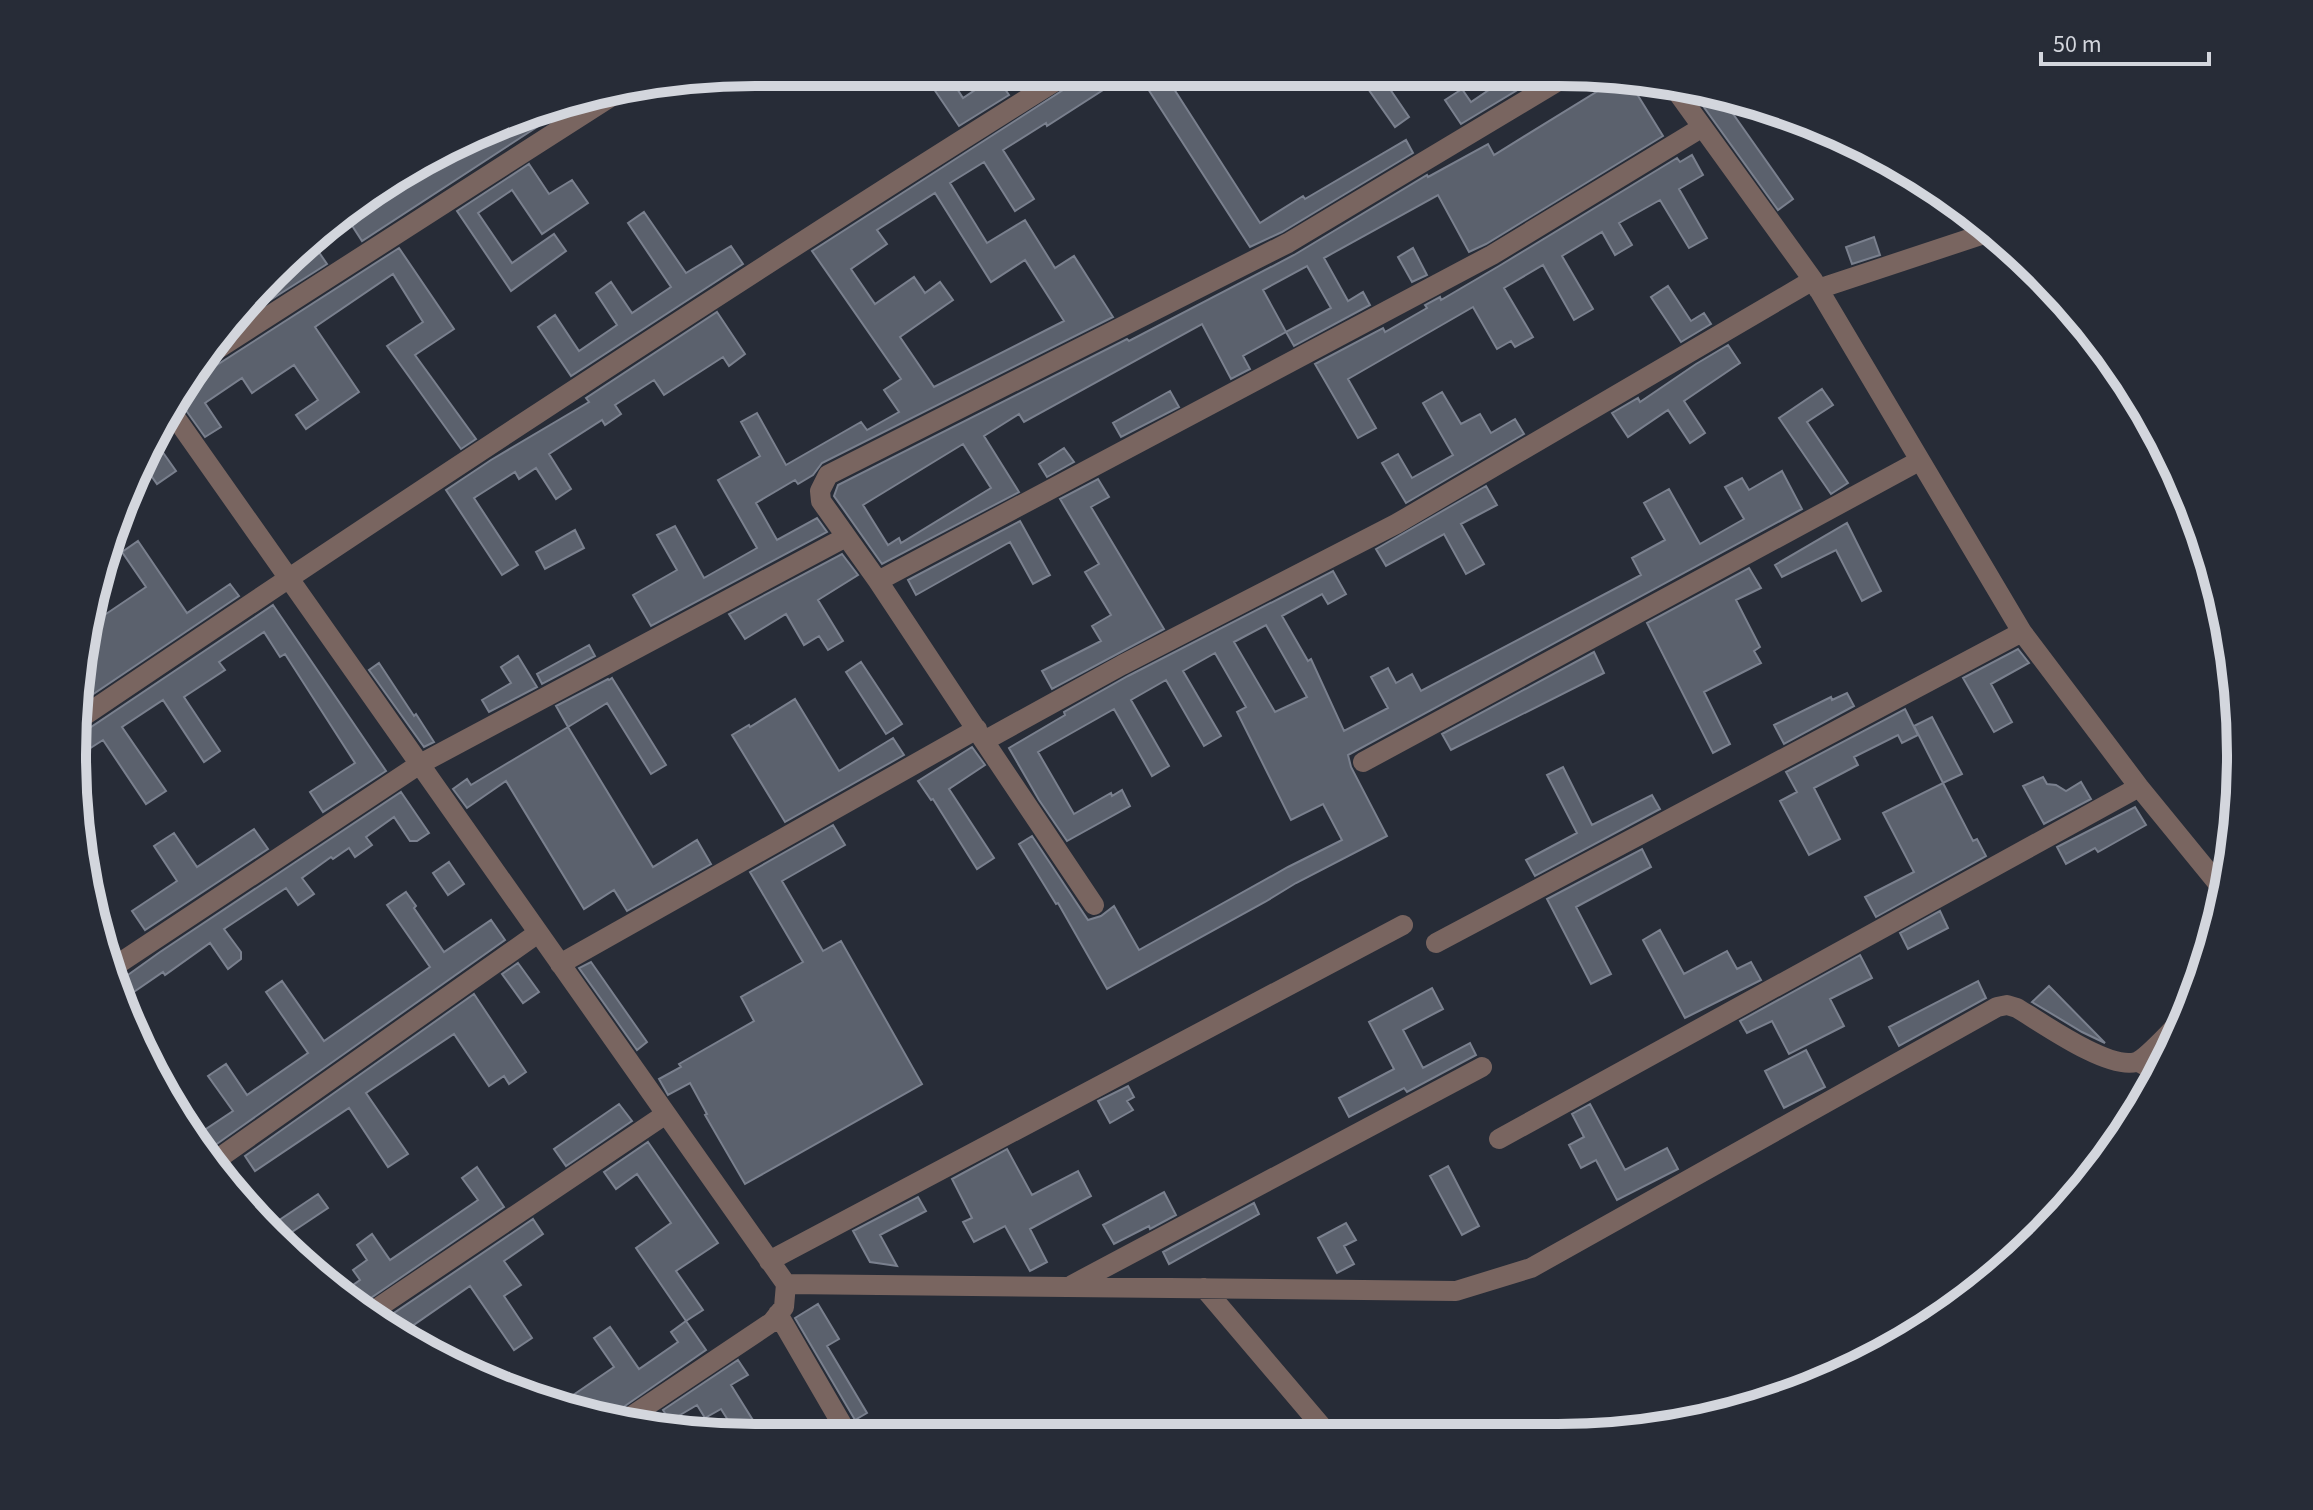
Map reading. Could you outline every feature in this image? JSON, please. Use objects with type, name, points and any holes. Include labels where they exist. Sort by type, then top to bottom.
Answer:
[{"type":"street","points":[[87,714],[289,577],[887,186],[1048,86]]},
{"type":"street","points":[[1094,905],[878,581],[821,501],[823,481],[833,470],[1288,243],[1550,86]]},
{"type":"street","points":[[1681,98],[1815,284],[2022,632],[2139,787],[2215,880]]},
{"type":"street","points":[[229,341],[597,105]]},
{"type":"street","points":[[878,581],[1492,255],[1701,128]]},
{"type":"street","points":[[560,964],[980,735],[1396,524],[1815,284],[1979,235]]},
{"type":"street","points":[[177,419],[786,1284],[784,1307],[772,1322],[636,1413]]},
{"type":"street","points":[[1363,762],[1919,461]]},
{"type":"street","points":[[120,963],[420,764],[846,537]]},
{"type":"street","points":[[1436,943],[2022,632]]},
{"type":"street","points":[[1499,1139],[2139,787]]},
{"type":"street","points":[[769,1261],[1403,925]]},
{"type":"street","points":[[220,1157],[538,933]]},
{"type":"street","points":[[786,1284],[1456,1291],[1531,1268],[1997,1007],[2007,1005],[2017,1008],[2104,1058],[2122,1063],[2139,1062],[2149,1068]]},
{"type":"street","points":[[2139,1062],[2165,1036]]},
{"type":"street","points":[[1068,1287],[1482,1067]]},
{"type":"street","points":[[378,1308],[666,1114]]},
{"type":"street","points":[[1204,1288],[1320,1424]]},
{"type":"street","points":[[778,1314],[842,1424]]},
{"type":"building","points":[[932,86],[955,86],[963,98],[981,86],[1003,86],[1009,95],[959,126]]},
{"type":"building","points":[[1069,86],[1109,86],[1003,150],[1034,199],[1015,211],[984,162],[950,183],[987,243],[1025,220],[1055,268],[1074,256],[1113,317],[822,463],[813,475],[798,484],[795,480],[756,503],[777,540],[817,518],[827,532],[651,626],[633,595],[677,570],[657,535],[675,526],[704,578],[757,548],[718,480],[760,456],[741,422],[757,413],[786,465],[861,422],[867,430],[899,412],[884,390],[901,379],[812,251]],"holes":[[[935,193],[991,282],[1025,260],[1064,321],[934,387],[900,337],[953,300],[940,282],[925,293],[914,277],[875,304],[851,269],[887,244],[877,230]]]},
{"type":"building","points":[[1146,86],[1172,86],[1260,223],[1406,140],[1413,153],[1282,232],[1250,247]]},
{"type":"building","points":[[1366,86],[1388,86],[1409,117],[1395,127]]},
{"type":"building","points":[[1495,86],[1524,86],[1461,124],[1445,100],[1462,89],[1471,102]]},
{"type":"building","points":[[1604,87],[1635,91],[1663,136],[1469,252],[1438,195],[1324,258],[1348,301],[1363,292],[1370,305],[1294,346],[1286,332],[1243,356],[1250,369],[1231,379],[1202,324],[1024,422],[1019,414],[984,436],[1019,492],[882,564],[834,496],[838,485],[1127,339],[1129,341],[1294,255],[1427,175],[1488,144],[1494,155]],"holes":[[[1307,266],[1331,308],[1286,332],[1263,290]],[[963,444],[991,488],[901,543],[899,538],[888,545],[863,505]]]},
{"type":"building","points":[[1700,102],[1729,109],[1793,199],[1778,210]]},
{"type":"building","points":[[549,119],[362,241],[351,224],[372,210],[371,208],[383,199],[459,155]]},
{"type":"building","points":[[1692,155],[1703,175],[1679,189],[1707,238],[1689,248],[1660,200],[1619,223],[1632,245],[1615,255],[1602,232],[1562,256],[1593,309],[1574,320],[1543,265],[1504,288],[1533,337],[1515,347],[1511,341],[1497,349],[1473,307],[1348,379],[1376,428],[1358,438],[1315,364],[1383,328],[1385,332],[1427,308],[1425,305],[1440,297],[1441,300],[1677,158],[1680,162]]},
{"type":"building","points":[[529,164],[549,194],[572,180],[588,203],[542,234],[512,190],[478,213],[512,263],[554,234],[566,251],[511,291],[457,211]]},
{"type":"building","points":[[644,212],[686,273],[731,246],[743,264],[571,376],[538,327],[555,315],[579,351],[617,325],[596,293],[611,282],[632,313],[671,287],[628,223]]},
{"type":"building","points":[[1874,237],[1880,255],[1852,264],[1846,247]]},
{"type":"building","points":[[399,248],[454,329],[415,355],[476,439],[461,449],[387,346],[423,322],[393,274],[315,327],[359,392],[306,429],[296,415],[318,400],[294,365],[252,393],[242,378],[205,403],[221,427],[205,437],[184,407],[209,370]]},
{"type":"building","points":[[1413,248],[1427,275],[1412,282],[1398,257]]},
{"type":"building","points":[[317,249],[327,264],[258,308]]},
{"type":"building","points":[[1668,286],[1691,321],[1704,313],[1711,324],[1681,342],[1651,297]]},
{"type":"building","points":[[717,312],[745,354],[729,366],[723,357],[664,395],[654,380],[615,405],[621,414],[605,425],[602,420],[549,454],[571,489],[556,499],[536,468],[519,479],[515,472],[474,498],[518,565],[502,575],[446,490],[589,402],[586,398]]},
{"type":"building","points":[[1728,345],[1740,363],[1684,401],[1705,433],[1690,443],[1668,410],[1628,437],[1612,413],[1638,398],[1640,402]]},
{"type":"building","points":[[1822,389],[1833,405],[1807,422],[1848,483],[1831,494],[1779,418]]},
{"type":"building","points":[[1170,391],[1179,407],[1121,437],[1113,423]]},
{"type":"building","points":[[1442,392],[1461,424],[1480,414],[1491,433],[1515,419],[1524,434],[1406,503],[1382,463],[1398,454],[1412,478],[1453,455],[1423,403]]},
{"type":"building","points":[[1064,448],[1074,462],[1047,477],[1039,464]]},
{"type":"building","points":[[160,449],[176,471],[157,484],[149,473]]},
{"type":"building","points":[[1782,471],[1802,509],[1348,755],[1351,767],[1387,836],[1107,989],[1058,903],[1019,844],[1032,836],[1088,920],[1101,916],[1114,906],[1139,950],[1342,840],[1323,804],[1291,820],[1237,712],[1246,707],[1215,653],[1183,671],[1221,736],[1204,746],[1166,680],[1131,700],[1169,766],[1152,776],[1114,709],[1038,752],[1074,814],[1122,790],[1130,806],[1067,841],[1009,748],[1128,676],[1333,571],[1346,594],[1328,604],[1322,594],[1282,616],[1308,661],[1311,659],[1344,731],[1388,708],[1371,677],[1388,668],[1396,683],[1412,674],[1421,691],[1641,575],[1632,558],[1665,540],[1644,503],[1669,489],[1700,544],[1744,519],[1725,487],[1742,478],[1749,490]],"holes":[[[1266,625],[1307,697],[1275,712],[1234,642]]]},
{"type":"building","points":[[1098,479],[1109,497],[1091,507],[1164,629],[1052,689],[1042,671],[1101,641],[1092,626],[1111,615],[1085,572],[1099,564],[1060,499]]},
{"type":"building","points":[[1486,486],[1497,505],[1461,524],[1484,564],[1466,574],[1444,534],[1386,566],[1376,549]]},
{"type":"building","points":[[1020,521],[1050,575],[1033,584],[1010,542],[916,595],[908,580]]},
{"type":"building","points":[[1847,523],[1881,591],[1862,601],[1836,550],[1782,577],[1775,565]]},
{"type":"building","points":[[575,530],[584,548],[545,569],[536,552]]},
{"type":"building","points":[[138,541],[187,613],[230,584],[239,596],[89,697],[103,609],[106,614],[146,587],[122,552]]},
{"type":"building","points":[[842,554],[858,575],[818,600],[843,641],[828,650],[819,636],[804,645],[786,614],[745,639],[729,614]]},
{"type":"building","points":[[1749,568],[1761,588],[1736,600],[1760,647],[1754,651],[1761,663],[1704,692],[1730,744],[1713,753],[1647,623]]},
{"type":"building","points":[[273,605],[386,771],[323,812],[310,792],[355,763],[285,654],[280,657],[264,632],[219,662],[225,670],[184,697],[220,751],[204,762],[163,700],[122,727],[166,791],[146,804],[103,740],[86,751],[87,730]]},
{"type":"building","points":[[589,645],[595,656],[542,684],[537,674]]},
{"type":"building","points":[[2018,649],[2029,663],[1991,684],[2012,722],[1994,732],[1963,678]]},
{"type":"building","points":[[1594,652],[1604,673],[1451,750],[1442,734]]},
{"type":"building","points":[[518,656],[537,687],[489,712],[482,700],[511,683],[501,667]]},
{"type":"building","points":[[861,662],[902,724],[886,734],[846,672]]},
{"type":"building","points":[[379,663],[434,742],[424,747],[369,670]]},
{"type":"building","points":[[612,678],[666,765],[651,774],[607,703],[568,727],[556,706]]},
{"type":"building","points":[[1847,693],[1854,706],[1784,744],[1774,725],[1831,697],[1832,700]]},
{"type":"building","points":[[795,699],[839,771],[893,738],[904,755],[785,822],[732,735]]},
{"type":"building","points":[[1905,709],[1918,735],[1902,743],[1898,735],[1854,757],[1858,765],[1814,788],[1840,839],[1809,855],[1780,801],[1797,792],[1786,772]]},
{"type":"building","points":[[1932,717],[1962,774],[1943,783],[1914,726]]},
{"type":"building","points":[[568,727],[653,867],[697,840],[711,864],[627,911],[614,890],[584,909],[506,781],[467,808],[453,789],[467,779],[471,785]]},
{"type":"building","points":[[972,747],[985,765],[949,789],[994,858],[977,869],[933,799],[918,781]]},
{"type":"building","points":[[1563,767],[1592,825],[1652,795],[1660,809],[1535,876],[1526,860],[1577,833],[1547,775]]},
{"type":"building","points":[[2043,777],[2047,784],[2066,791],[2081,782],[2091,799],[2044,824],[2023,786]]},
{"type":"building","points":[[1943,783],[1973,841],[1977,839],[1986,856],[1876,917],[1865,897],[1914,872],[1883,813]]},
{"type":"building","points":[[401,792],[429,833],[417,841],[410,841],[394,817],[366,837],[372,845],[355,857],[349,848],[302,878],[314,894],[298,905],[286,888],[224,929],[241,952],[241,959],[228,969],[210,943],[165,975],[163,972],[131,994],[125,977]]},
{"type":"building","points":[[2135,807],[2146,825],[2098,852],[2095,848],[2066,864],[2057,847]]},
{"type":"building","points":[[833,825],[845,845],[782,881],[823,951],[841,941],[922,1084],[745,1184],[690,1083],[668,1095],[659,1079],[754,1021],[741,997],[803,962],[750,872]]},
{"type":"building","points":[[254,829],[268,849],[145,930],[132,911],[177,881],[154,846],[174,833],[197,867]]},
{"type":"building","points":[[1642,849],[1651,867],[1576,907],[1611,974],[1591,984],[1547,899]]},
{"type":"building","points":[[449,862],[464,884],[448,895],[433,873]]},
{"type":"building","points":[[406,892],[444,952],[491,920],[505,940],[213,1147],[202,1132],[233,1111],[208,1076],[226,1064],[247,1095],[308,1053],[266,992],[282,981],[324,1041],[430,967],[387,905]]},
{"type":"building","points":[[1940,911],[1948,928],[1908,949],[1900,933]]},
{"type":"building","points":[[1660,930],[1684,974],[1727,951],[1737,969],[1751,962],[1761,980],[1685,1018],[1643,940]]},
{"type":"building","points":[[1860,955],[1872,978],[1830,999],[1844,1026],[1789,1054],[1772,1021],[1747,1033],[1740,1021]]},
{"type":"building","points":[[591,962],[647,1042],[637,1050],[579,968]]},
{"type":"building","points":[[518,963],[539,992],[523,1003],[502,974]]},
{"type":"building","points":[[1978,981],[1986,998],[1899,1046],[1889,1027]]},
{"type":"building","points":[[2049,986],[2105,1043],[2032,1002]]},
{"type":"building","points":[[1432,988],[1443,1009],[1403,1030],[1423,1068],[1470,1043],[1476,1055],[1407,1092],[1404,1088],[1349,1117],[1339,1098],[1394,1069],[1369,1022]]},
{"type":"building","points":[[474,994],[526,1072],[509,1084],[504,1076],[489,1086],[454,1034],[366,1093],[408,1154],[388,1167],[349,1108],[255,1171],[245,1156]]},
{"type":"building","points":[[1806,1050],[1825,1087],[1784,1108],[1765,1071]]},
{"type":"building","points":[[1128,1086],[1134,1097],[1127,1101],[1133,1110],[1110,1123],[1098,1101]]},
{"type":"building","points":[[619,1104],[632,1121],[566,1166],[554,1149]]},
{"type":"building","points":[[1590,1104],[1625,1170],[1667,1148],[1678,1169],[1617,1200],[1596,1160],[1581,1168],[1569,1145],[1584,1137],[1572,1114]]},
{"type":"building","points":[[648,1142],[718,1243],[676,1271],[703,1310],[686,1321],[636,1248],[671,1223],[637,1174],[616,1189],[604,1172]]},
{"type":"building","points":[[1007,1149],[1032,1195],[1078,1171],[1091,1196],[1030,1229],[1047,1262],[1030,1271],[1005,1226],[974,1242],[963,1222],[972,1218],[952,1179]]},
{"type":"building","points":[[1448,1166],[1479,1226],[1462,1235],[1430,1176]]},
{"type":"building","points":[[477,1167],[504,1207],[368,1300],[350,1287],[360,1280],[353,1270],[367,1260],[357,1245],[372,1234],[390,1260],[478,1200],[462,1178]]},
{"type":"building","points":[[1164,1192],[1176,1215],[1114,1244],[1103,1225]]},
{"type":"building","points":[[318,1194],[328,1208],[289,1234],[276,1222]]},
{"type":"building","points":[[918,1197],[926,1211],[880,1235],[897,1266],[870,1262],[853,1231]]},
{"type":"building","points":[[1254,1203],[1259,1214],[1169,1264],[1163,1252]]},
{"type":"building","points":[[533,1219],[543,1234],[504,1261],[521,1285],[504,1296],[532,1338],[514,1350],[470,1286],[410,1328],[390,1315]]},
{"type":"building","points":[[1346,1223],[1356,1240],[1344,1246],[1354,1264],[1337,1273],[1318,1238]]},
{"type":"building","points":[[818,1304],[839,1339],[827,1346],[867,1413],[855,1420],[795,1318]]},
{"type":"building","points":[[686,1321],[706,1350],[619,1410],[570,1397],[614,1367],[594,1338],[610,1327],[639,1369],[678,1342],[671,1332]]},
{"type":"building","points":[[738,1360],[748,1375],[731,1385],[755,1424],[730,1423],[721,1409],[705,1418],[697,1405],[674,1419],[668,1418],[663,1410]]}]
